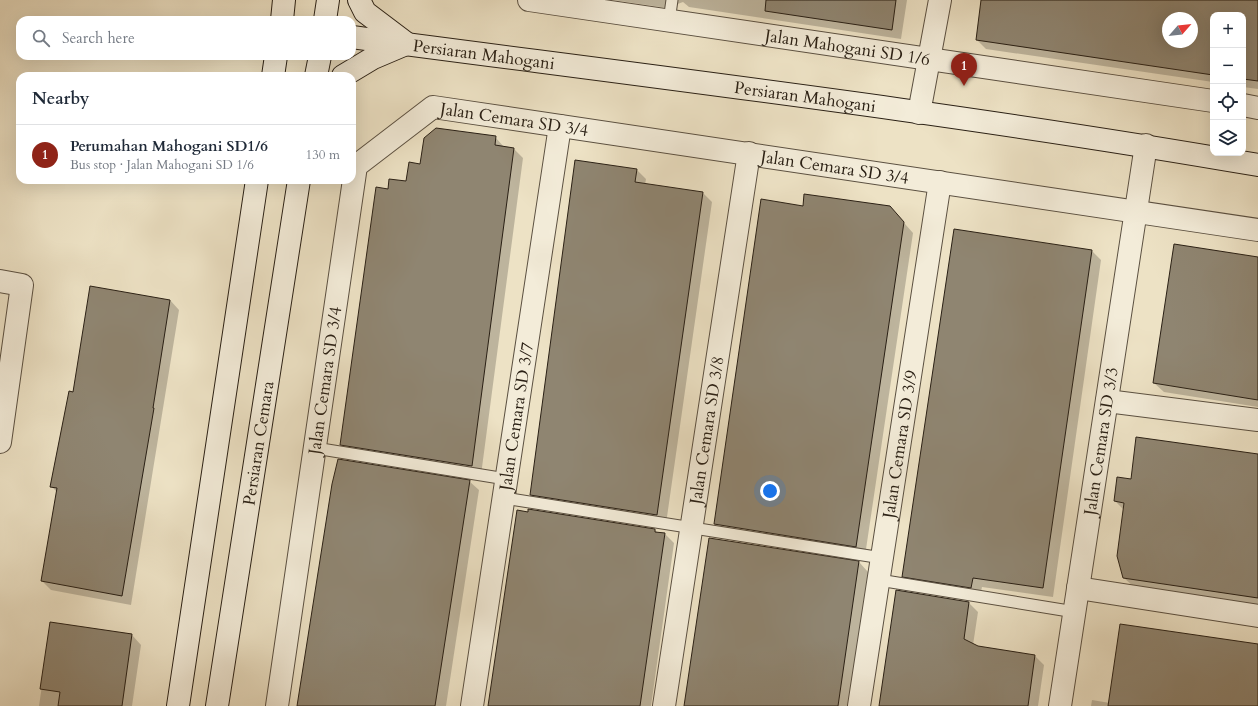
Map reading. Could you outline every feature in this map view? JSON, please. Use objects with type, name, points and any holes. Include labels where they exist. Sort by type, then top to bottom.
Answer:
[{"type":"street","points":[[282,16],[284,0]]},
{"type":"street","points":[[326,16],[328,0]]},
{"type":"street","points":[[359,0],[365,12],[407,44]]},
{"type":"street","name":"Jalan Mahogani SD 1/6","points":[[529,0],[670,10],[929,59],[1210,101]]},
{"type":"street","points":[[919,113],[940,0]]},
{"type":"street","name":"Persiaran Mahogani","points":[[356,38],[1146,145],[1258,165]]},
{"type":"street","points":[[350,72],[373,58],[407,44]]},
{"type":"street","points":[[274,72],[275,60]]},
{"type":"street","points":[[317,72],[319,60]]},
{"type":"street","points":[[1246,106],[1258,108]]},
{"type":"street","name":"Jalan Cemara SD 3/4","points":[[356,166],[433,107],[1258,230]]},
{"type":"street","name":"Jalan Cemara SD 3/7","points":[[472,706],[560,126]]},
{"type":"street","name":"Jalan Cemara SD 3/3","points":[[1060,706],[1146,145]]},
{"type":"street","name":"Jalan Cemara SD 3/8","points":[[664,706],[749,154]]},
{"type":"street","name":"Jalan Cemara SD 3/9","points":[[859,706],[940,182]]},
{"type":"street","points":[[178,706],[256,184]]},
{"type":"street","name":"Persiaran Cemara","points":[[217,706],[298,184]]},
{"type":"street","name":"Jalan Cemara SD 3/4","points":[[277,706],[353,184]]},
{"type":"street","points":[[0,281],[22,285],[0,442]]},
{"type":"street","points":[[1107,401],[1258,420]]},
{"type":"street","points":[[1078,588],[1258,616]]},
{"type":"lane","points":[[314,448],[691,528],[882,558]]},
{"type":"lane","points":[[878,580],[1074,612]]},
{"type":"building","points":[[766,0],[896,0],[892,30],[765,11]]},
{"type":"building","points":[[981,0],[1258,0],[1258,81],[1246,79],[1246,12],[1210,12],[1210,75],[976,40]]},
{"type":"building","points":[[436,128],[496,136],[495,145],[514,148],[472,466],[340,445],[376,187],[388,189],[389,179],[406,181],[409,162],[420,164],[424,138]]},
{"type":"building","points":[[575,160],[637,169],[635,182],[703,192],[657,515],[530,495]]},
{"type":"building","points":[[804,194],[890,206],[904,222],[856,547],[714,524],[761,199],[803,206]]},
{"type":"building","points":[[954,229],[1092,250],[1043,588],[973,578],[971,588],[902,577]]},
{"type":"building","points":[[1174,244],[1258,257],[1258,400],[1153,383]]},
{"type":"building","points":[[90,286],[170,300],[154,408],[122,596],[41,581],[57,488],[50,487],[69,391],[73,392]]},
{"type":"building","points":[[1136,437],[1258,454],[1258,598],[1123,578],[1117,556],[1124,503],[1114,501],[1117,477],[1131,479]]},
{"type":"building","points":[[338,459],[470,480],[435,706],[297,706],[332,484]]},
{"type":"building","points":[[528,509],[655,529],[655,532],[665,533],[640,706],[488,706],[517,510],[528,512]]},
{"type":"building","points":[[709,538],[859,561],[838,706],[684,706]]},
{"type":"building","points":[[896,590],[969,602],[964,639],[978,646],[1035,655],[1028,706],[879,706]]},
{"type":"building","points":[[50,622],[132,634],[122,706],[58,706],[60,692],[40,689]]},
{"type":"building","points":[[1120,624],[1258,644],[1258,706],[1108,706]]},
{"type":"place","name":"Perumahan Mahogani SD1/6","points":[[964,86]]}]
